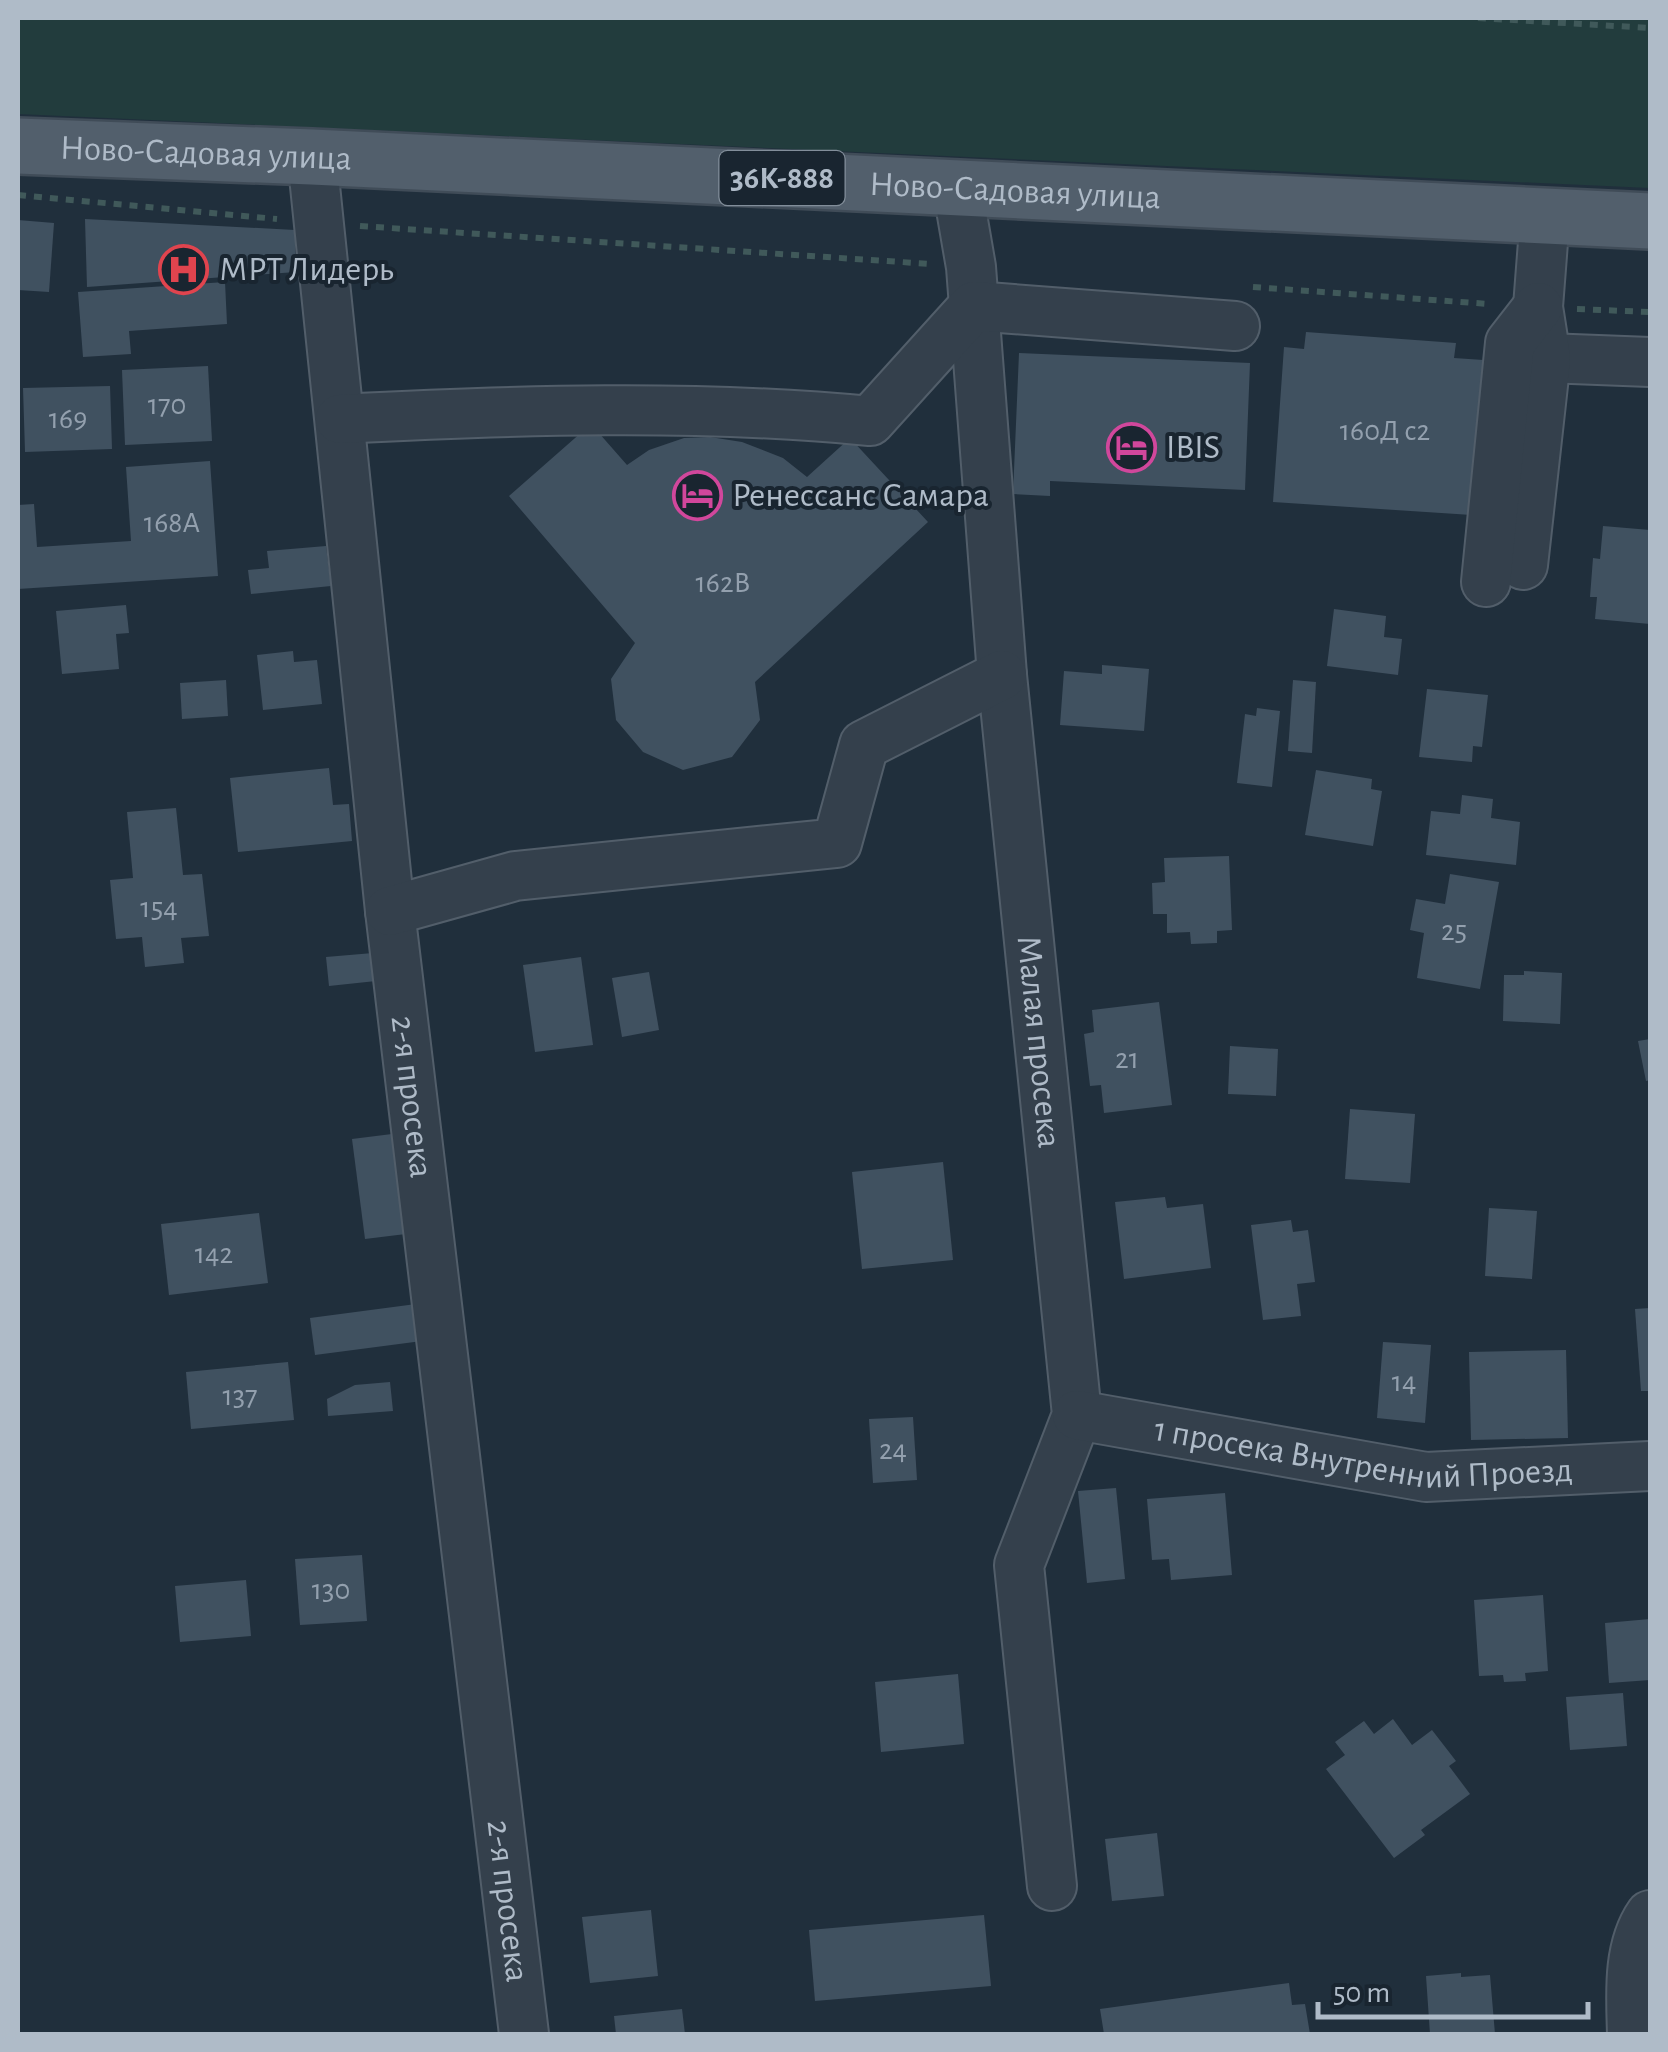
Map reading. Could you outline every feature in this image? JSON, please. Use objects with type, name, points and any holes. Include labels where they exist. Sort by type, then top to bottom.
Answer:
[{"type":"main road","name":"Ново-Садовая улица","points":[[18,146],[957,186],[1650,221]]},
{"type":"street","name":"2-я просека","points":[[312,157],[390,910],[524,2034]]},
{"type":"street","name":"Малая просека","points":[[957,186],[973,287],[1002,675],[1078,1415],[1019,1565],[1052,1886]]},
{"type":"street","points":[[1538,308],[1510,343],[1504,573],[1546,358],[1538,308],[1545,216]]},
{"type":"street","points":[[340,419],[506,411],[772,412],[870,422],[973,287],[1240,306]]},
{"type":"street","points":[[1546,358],[1650,362]]},
{"type":"street","points":[[390,910],[515,876],[837,843],[864,746],[1002,675]]},
{"type":"street","name":"1 просека Внутренний Проезд","points":[[1078,1415],[1426,1477],[1650,1466]]},
{"type":"street","points":[[1632,2034],[1635,1952],[1650,1915]]},
{"type":"path","points":[[1478,18],[1650,28]]},
{"type":"path","points":[[18,195],[973,287]]},
{"type":"path","points":[[1240,306],[1650,312]]},
{"type":"green space","points":[[18,18],[1650,18],[1650,188],[18,114]]},
{"type":"building","points":[[85,219],[295,230],[296,272],[87,287]]},
{"type":"building","points":[[18,220],[54,223],[49,292],[18,290]]},
{"type":"building","points":[[225,282],[227,324],[129,331],[131,354],[83,357],[78,292]]},
{"type":"building","points":[[1306,332],[1456,343],[1454,358],[1498,361],[1487,516],[1273,502],[1284,347],[1304,349]]},
{"type":"building","name":"IBIS","points":[[1019,353],[1250,363],[1245,490],[1050,481],[1050,496],[1013,494]]},
{"type":"building","points":[[208,366],[212,441],[125,445],[122,370]]},
{"type":"building","points":[[110,386],[112,449],[25,452],[23,388]]},
{"type":"building","points":[[591,424],[627,465],[649,450],[684,438],[710,437],[742,442],[783,458],[807,477],[850,438],[928,522],[755,682],[760,720],[732,757],[683,770],[643,752],[616,720],[611,679],[635,643],[509,496]]},
{"type":"building","points":[[210,461],[218,576],[18,589],[18,505],[34,504],[37,547],[131,541],[126,467]]},
{"type":"building","points":[[1603,526],[1650,530],[1650,624],[1595,619],[1597,597],[1590,597],[1593,558],[1600,559]]},
{"type":"building","points":[[326,546],[331,586],[251,594],[248,570],[269,568],[267,551]]},
{"type":"building","points":[[126,605],[129,633],[116,634],[119,669],[62,674],[56,611]]},
{"type":"building","points":[[1334,609],[1386,616],[1384,637],[1402,639],[1398,675],[1327,666]]},
{"type":"building","points":[[293,651],[294,662],[317,660],[322,704],[263,710],[257,655]]},
{"type":"building","points":[[1102,665],[1149,669],[1144,731],[1060,725],[1064,671],[1102,674]]},
{"type":"building","points":[[226,680],[228,716],[182,719],[180,683]]},
{"type":"building","points":[[1293,680],[1316,682],[1312,753],[1288,751]]},
{"type":"building","points":[[1427,689],[1488,695],[1482,747],[1473,746],[1472,762],[1419,757]]},
{"type":"building","points":[[1257,708],[1280,711],[1272,787],[1237,783],[1245,714],[1256,716]]},
{"type":"building","points":[[329,768],[333,805],[349,804],[352,841],[238,852],[230,778]]},
{"type":"building","points":[[1316,770],[1372,779],[1371,789],[1382,791],[1373,846],[1305,835]]},
{"type":"building","points":[[1462,795],[1493,799],[1491,818],[1520,822],[1516,865],[1426,855],[1431,811],[1460,814]]},
{"type":"building","points":[[176,808],[183,875],[202,874],[209,936],[181,938],[184,963],[145,967],[142,937],[116,939],[110,880],[133,878],[127,812]]},
{"type":"building","points":[[1229,856],[1232,930],[1217,931],[1217,943],[1191,944],[1190,932],[1167,933],[1167,914],[1153,914],[1152,883],[1165,882],[1164,858]]},
{"type":"building","points":[[1450,874],[1499,882],[1480,989],[1417,978],[1424,933],[1410,930],[1416,899],[1445,904]]},
{"type":"building","points":[[373,953],[376,981],[329,986],[326,957]]},
{"type":"building","points":[[581,957],[593,1045],[535,1052],[523,965]]},
{"type":"building","points":[[1524,971],[1562,973],[1560,1024],[1503,1021],[1504,975],[1524,975]]},
{"type":"building","points":[[649,972],[659,1030],[622,1037],[612,978]]},
{"type":"building","points":[[1159,1002],[1172,1105],[1104,1113],[1101,1085],[1090,1086],[1084,1034],[1094,1032],[1092,1010]]},
{"type":"building","points":[[1650,1039],[1650,1080],[1646,1081],[1638,1041]]},
{"type":"building","points":[[1230,1046],[1278,1049],[1276,1096],[1228,1094]]},
{"type":"building","points":[[1350,1109],[1415,1114],[1410,1183],[1345,1179]]},
{"type":"building","points":[[400,1133],[414,1233],[365,1239],[352,1139]]},
{"type":"building","points":[[943,1162],[953,1260],[862,1269],[852,1172]]},
{"type":"building","points":[[1165,1197],[1167,1208],[1203,1204],[1211,1268],[1124,1279],[1115,1202]]},
{"type":"building","points":[[1489,1208],[1537,1211],[1532,1279],[1485,1276]]},
{"type":"building","points":[[259,1213],[268,1283],[169,1295],[161,1224]]},
{"type":"building","points":[[1291,1220],[1293,1232],[1308,1230],[1315,1282],[1297,1284],[1301,1316],[1263,1320],[1251,1225]]},
{"type":"building","points":[[416,1304],[422,1341],[315,1355],[310,1318]]},
{"type":"building","points":[[1650,1308],[1650,1391],[1641,1391],[1635,1309]]},
{"type":"building","points":[[1383,1342],[1431,1345],[1425,1423],[1377,1418]]},
{"type":"building","points":[[1566,1350],[1568,1438],[1471,1440],[1469,1352]]},
{"type":"building","points":[[288,1362],[294,1420],[191,1429],[186,1372]]},
{"type":"building","points":[[390,1382],[393,1411],[328,1416],[327,1399],[355,1385]]},
{"type":"building","points":[[913,1417],[917,1480],[873,1483],[869,1419]]},
{"type":"building","points":[[1116,1488],[1125,1579],[1087,1583],[1078,1491]]},
{"type":"building","points":[[1225,1493],[1232,1575],[1171,1580],[1169,1559],[1152,1560],[1147,1499]]},
{"type":"building","points":[[362,1555],[367,1621],[300,1625],[295,1559]]},
{"type":"building","points":[[246,1580],[251,1636],[180,1642],[175,1586]]},
{"type":"building","points":[[1543,1595],[1548,1671],[1525,1673],[1526,1681],[1504,1682],[1503,1675],[1479,1676],[1474,1600]]},
{"type":"building","points":[[1650,1619],[1650,1680],[1609,1683],[1605,1623]]},
{"type":"building","points":[[958,1674],[964,1744],[881,1752],[875,1682]]},
{"type":"building","points":[[1623,1693],[1627,1746],[1570,1750],[1566,1697]]},
{"type":"building","points":[[1393,1719],[1412,1745],[1432,1730],[1456,1761],[1449,1766],[1470,1794],[1421,1830],[1425,1835],[1394,1858],[1326,1769],[1345,1755],[1335,1742],[1364,1721],[1374,1734]]},
{"type":"building","points":[[1157,1833],[1164,1896],[1112,1901],[1105,1839]]},
{"type":"building","points":[[651,1910],[658,1976],[590,1983],[582,1917]]},
{"type":"building","points":[[984,1915],[991,1986],[815,2001],[809,1930]]},
{"type":"building","points":[[1461,1973],[1461,1977],[1490,1975],[1495,2034],[1430,2034],[1426,1976]]},
{"type":"building","points":[[1289,1983],[1292,2005],[1305,2004],[1310,2034],[1104,2034],[1100,2009]]},
{"type":"building","points":[[682,2009],[685,2034],[616,2034],[614,2016]]},
{"type":"place","name":"МРТ Лидерь","points":[[184,269]]},
{"type":"place","name":"IBIS","points":[[1131,447]]},
{"type":"place","name":"Ренессанс Самара","points":[[697,495]]}]
